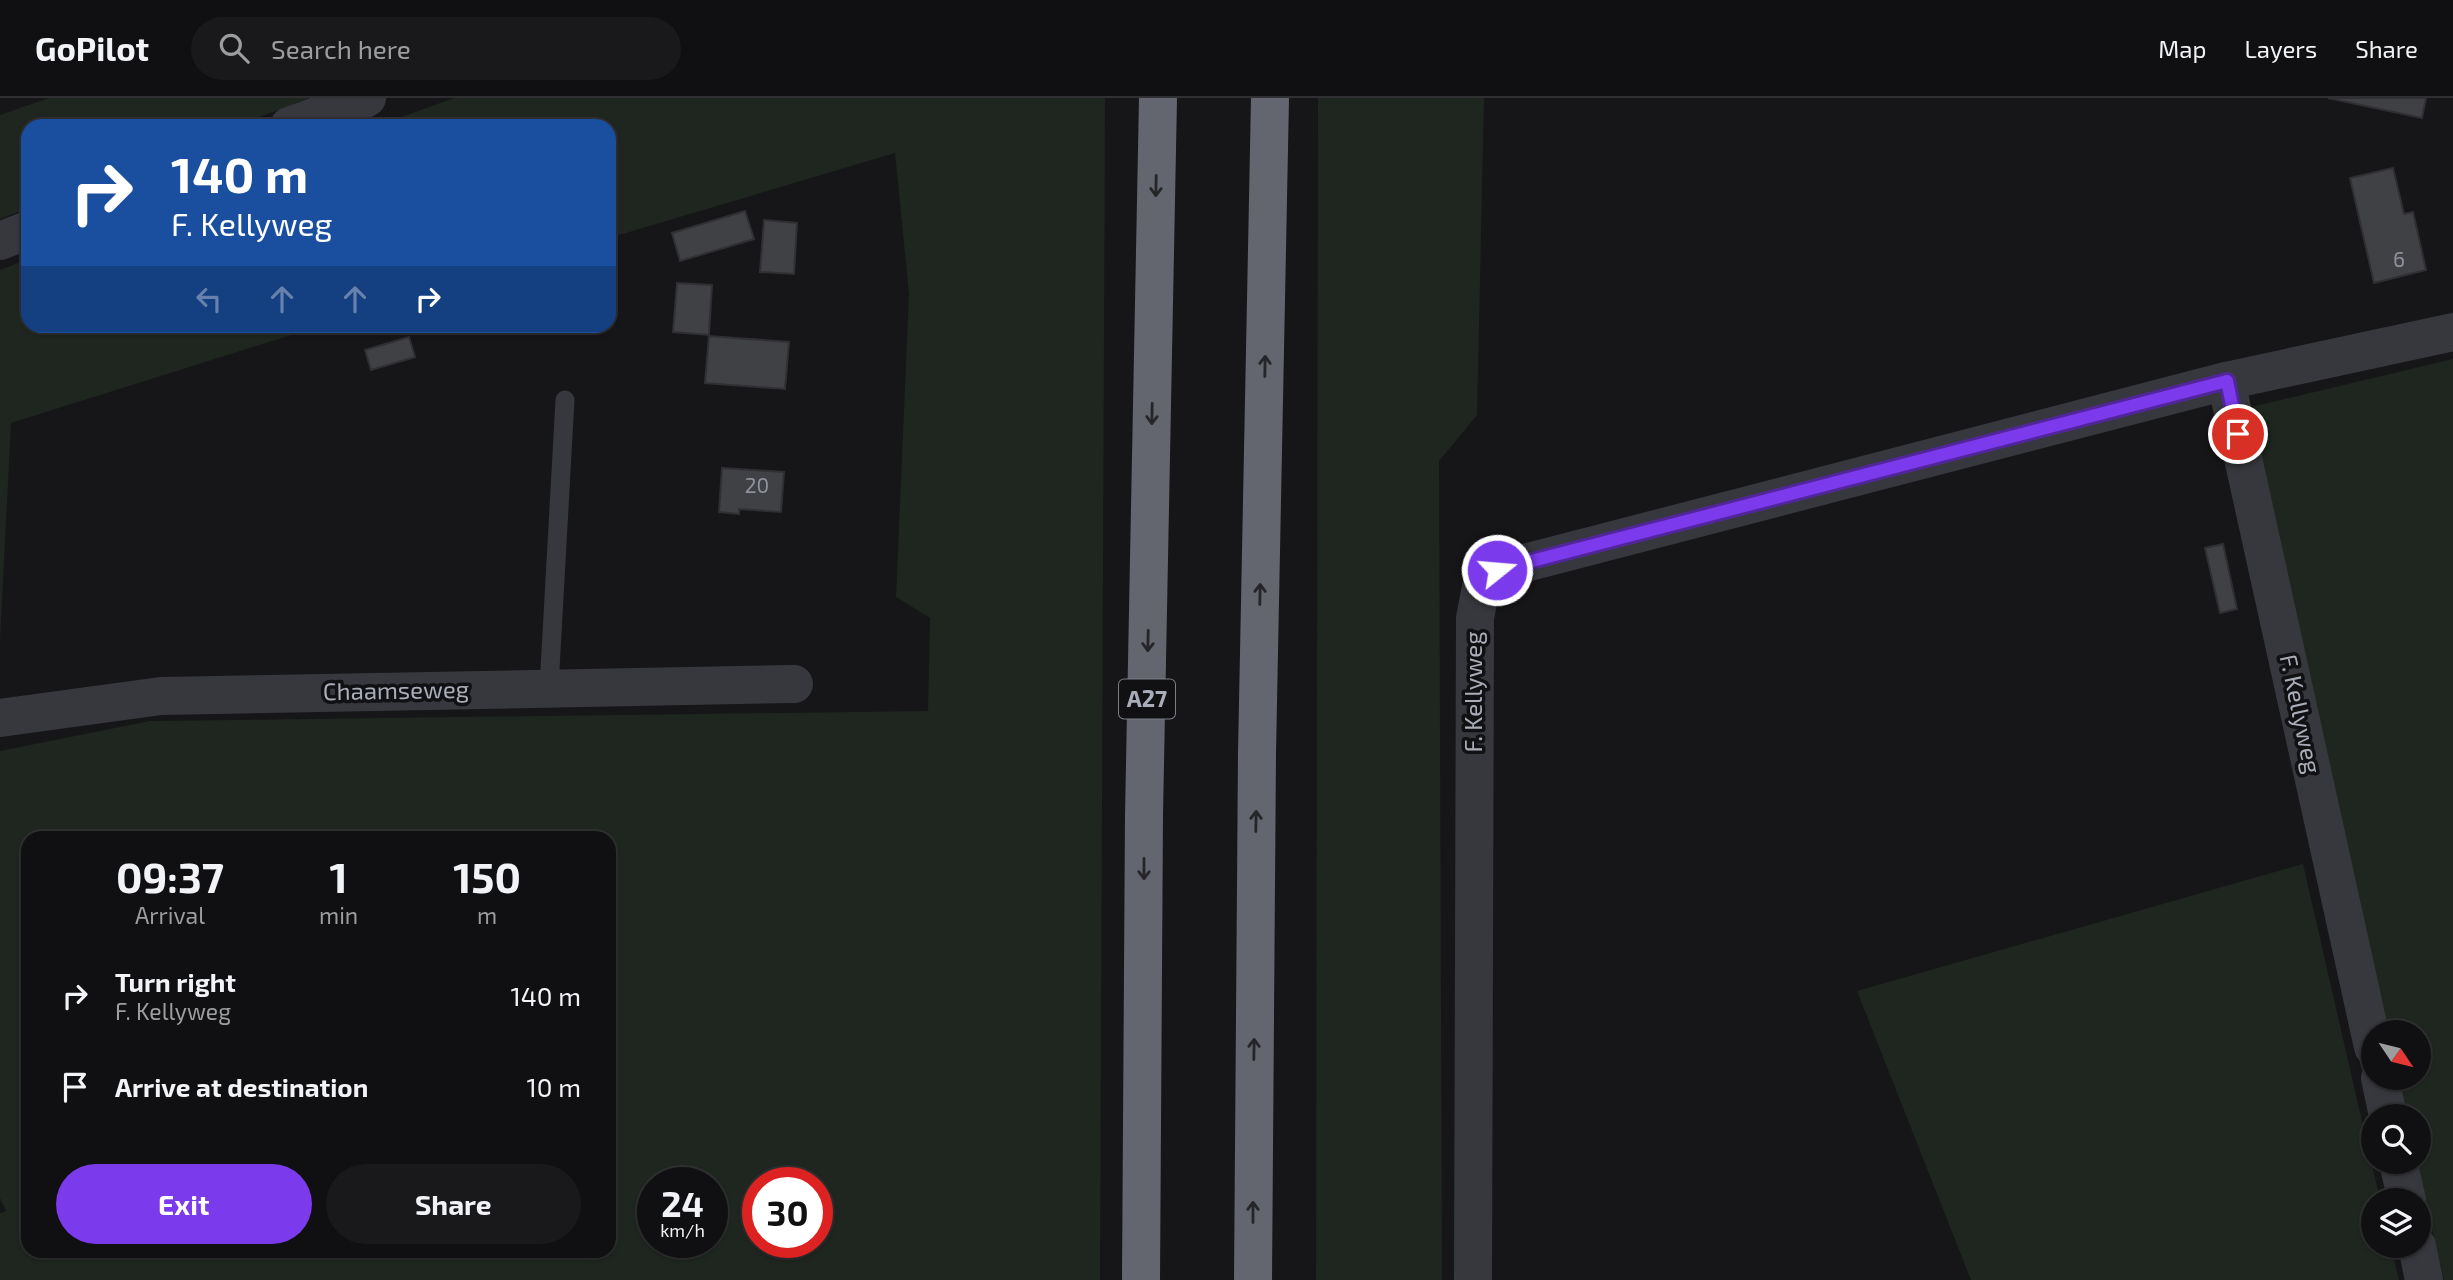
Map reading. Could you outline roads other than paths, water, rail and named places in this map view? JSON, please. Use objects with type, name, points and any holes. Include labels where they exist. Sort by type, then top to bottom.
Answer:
[{"type":"highway","points":[[1253,1280],[1256,753],[1270,98]]},
{"type":"highway","name":"A27","points":[[1140,1280],[1144,815],[1157,105]]},
{"type":"street","points":[[308,119],[367,98]]},
{"type":"street","points":[[0,242],[21,233]]},
{"type":"street","name":"F. Kellyweg","points":[[1473,1280],[1475,618],[1481,587],[1497,570],[2227,381],[2453,332]]},
{"type":"street","name":"F. Kellyweg","points":[[2227,381],[2367,1020]]},
{"type":"street","name":"Chaamseweg","points":[[0,718],[161,696],[794,684]]},
{"type":"street","points":[[2419,1258],[2424,1280]]},
{"type":"lane","points":[[549,687],[565,400]]}]
